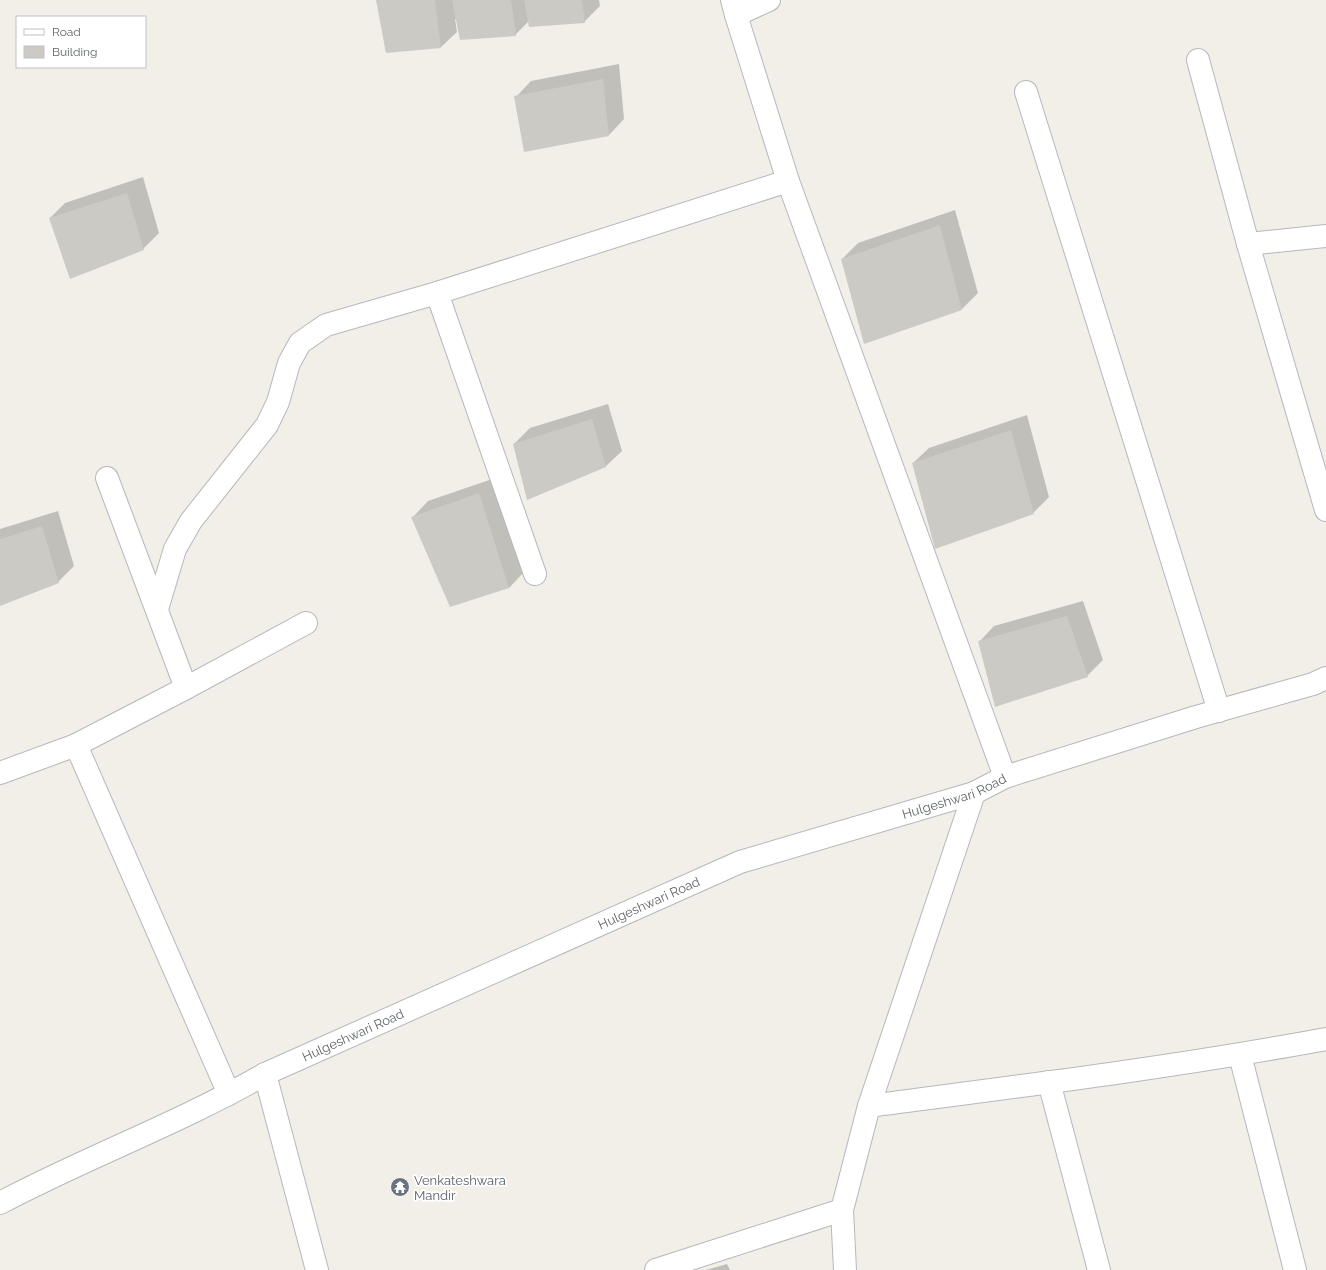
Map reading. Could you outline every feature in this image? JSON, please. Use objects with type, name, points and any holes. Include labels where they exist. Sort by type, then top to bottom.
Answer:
[{"type":"street","points":[[769,0],[734,7],[788,182],[1005,777]]},
{"type":"street","points":[[1198,60],[1248,244],[1326,510]]},
{"type":"street","points":[[1026,92],[1218,711]]},
{"type":"street","points":[[157,609],[175,549],[191,520],[267,424],[278,402],[289,363],[300,343],[326,326],[437,293],[788,182]]},
{"type":"street","points":[[1248,244],[1326,236]]},
{"type":"street","points":[[437,293],[535,574]]},
{"type":"street","points":[[107,478],[186,688]]},
{"type":"street","points":[[0,773],[76,745],[306,623]]},
{"type":"street","name":"Hulgeshwari Road","points":[[0,1203],[33,1185],[229,1094],[265,1074],[740,862],[974,793],[1005,777],[1218,711],[1313,684],[1326,678]]},
{"type":"street","points":[[76,745],[229,1094]]},
{"type":"street","points":[[845,1270],[842,1210],[869,1106],[974,793]]},
{"type":"street","points":[[869,1106],[1240,1055],[1326,1039]]},
{"type":"street","points":[[1240,1055],[1295,1270]]},
{"type":"street","points":[[265,1074],[317,1270]]},
{"type":"street","points":[[1049,1082],[1099,1270]]},
{"type":"street","points":[[656,1270],[842,1210]]},
{"type":"building","points":[[376,0],[435,0],[441,48],[386,53]]},
{"type":"building","points":[[452,0],[511,0],[516,36],[460,40]]},
{"type":"building","points":[[524,0],[582,0],[585,23],[529,27]]},
{"type":"building","points":[[603,79],[609,136],[524,152],[514,96]]},
{"type":"building","points":[[127,193],[144,250],[70,279],[49,218]]},
{"type":"building","points":[[940,225],[962,310],[864,344],[841,259]]},
{"type":"building","points":[[592,419],[606,467],[527,500],[513,444]]},
{"type":"building","points":[[1011,430],[1034,514],[935,549],[912,463]]},
{"type":"building","points":[[479,493],[509,588],[450,607],[411,517]]},
{"type":"building","points":[[42,526],[59,583],[0,606],[0,539]]},
{"type":"building","points":[[1067,616],[1088,677],[995,707],[978,641]]},
{"type":"place","name":"Venkateshwara Mandir","points":[[400,1187]]}]
